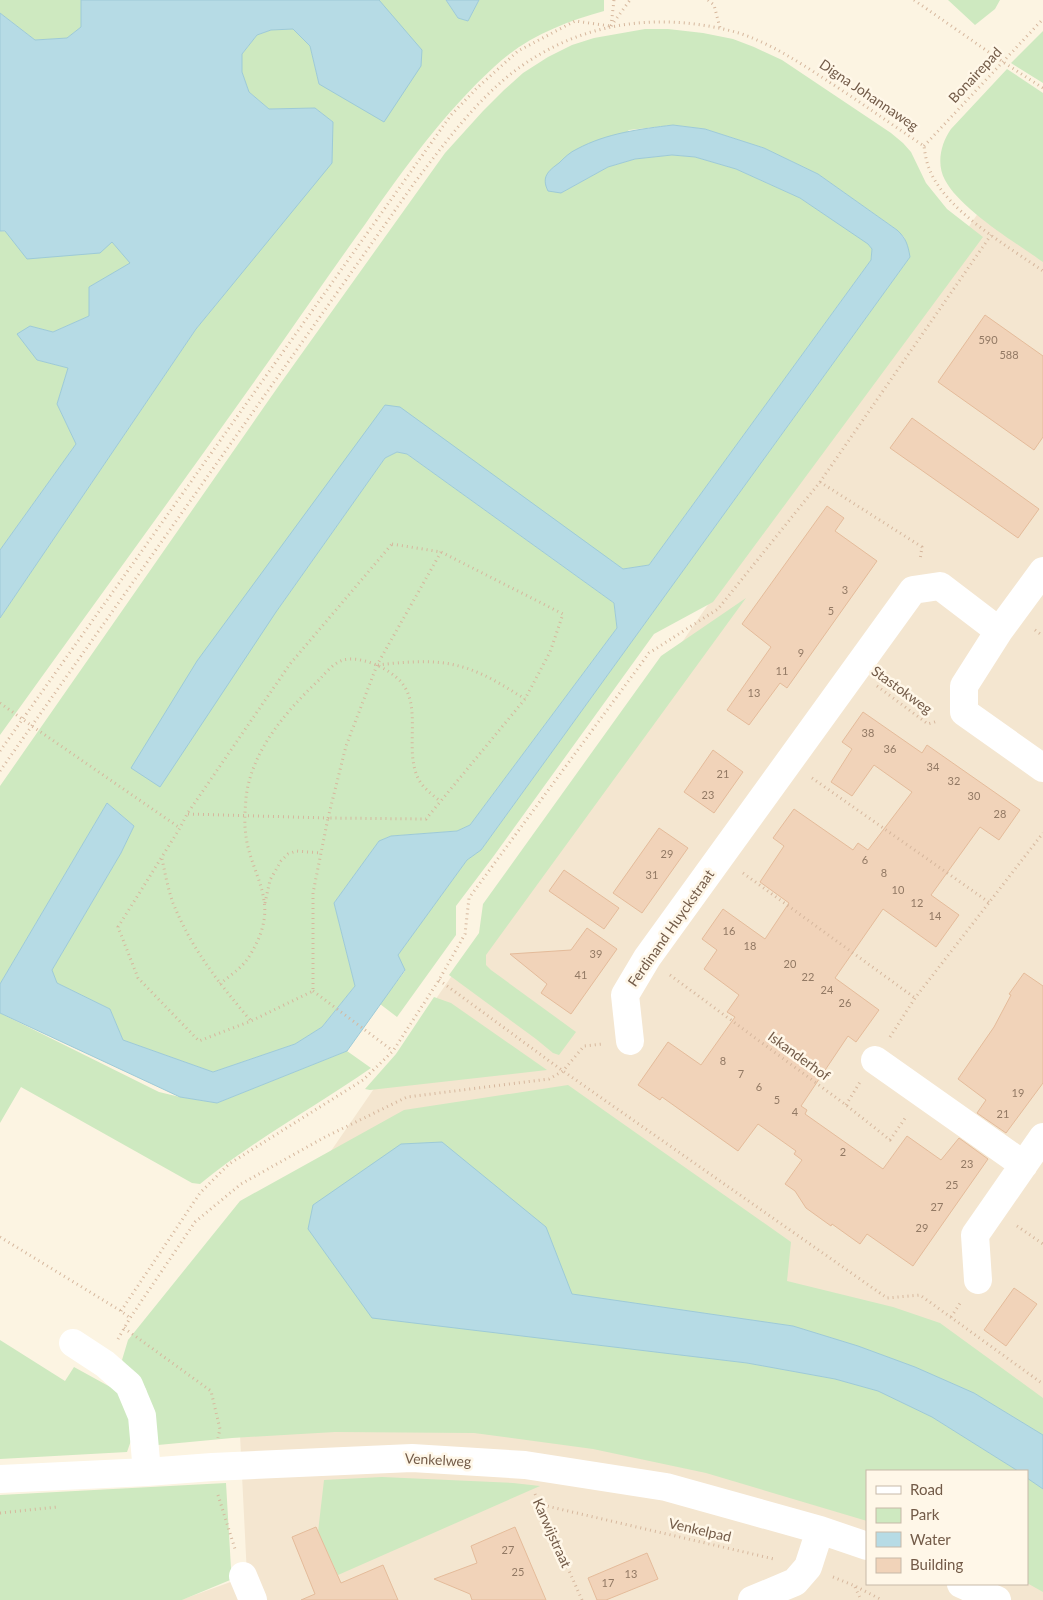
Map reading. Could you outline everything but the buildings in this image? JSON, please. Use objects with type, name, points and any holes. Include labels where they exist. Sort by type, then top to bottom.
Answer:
[{"type":"street","points":[[1043,571],[999,632],[964,686],[964,712],[1043,768]]},
{"type":"street","points":[[913,590],[940,586],[999,632]]},
{"type":"street","name":"Ferdinand Huyckstraat","points":[[630,1041],[625,995],[647,958],[913,590]]},
{"type":"street","points":[[875,1060],[1024,1165]]},
{"type":"street","points":[[978,1280],[976,1236],[1043,1137]]},
{"type":"street","points":[[73,1343],[105,1364],[129,1385],[142,1416],[147,1472]]},
{"type":"street","name":"Venkelweg","points":[[0,1479],[147,1472],[221,1466],[412,1458],[526,1465],[666,1487],[820,1530],[866,1546]]},
{"type":"street","points":[[752,1600],[795,1582],[808,1567],[820,1530]]},
{"type":"street","points":[[963,1585],[997,1600]]},
{"type":"path","points":[[611,26],[614,0]]},
{"type":"path","points":[[0,771],[403,198],[446,142],[489,93],[515,70],[545,50],[568,40],[611,26],[630,0]]},
{"type":"path","points":[[708,0],[714,5],[720,28]]},
{"type":"path","points":[[914,0],[1002,62],[1043,88]]},
{"type":"path","name":"Bonairepad","points":[[924,146],[1043,19]]},
{"type":"path","points":[[0,751],[451,115],[477,88],[518,51],[575,21],[611,26]]},
{"type":"path","name":"Digna Johannaweg","points":[[611,26],[666,21],[720,28],[738,33],[780,51],[834,84],[924,146],[929,168],[938,185],[950,200],[991,234],[1043,270]]},
{"type":"path","points":[[121,1311],[200,1193],[229,1164],[363,1080],[393,1051],[439,980],[465,934],[469,898],[649,653],[718,609],[820,482],[991,234]]},
{"type":"path","points":[[820,482],[922,547],[913,590]]},
{"type":"path","points":[[187,814],[426,819],[525,699],[550,652],[563,614],[441,552],[392,544],[290,664],[187,814],[162,858],[118,927],[138,978],[199,1041],[251,1021],[313,991]]},
{"type":"path","points":[[313,991],[313,893],[328,818],[346,746],[377,665],[441,552]]},
{"type":"path","points":[[265,903],[246,837],[246,797],[255,763],[288,710],[332,667],[343,660],[364,661],[377,665],[396,676],[406,687],[412,709],[412,747],[415,767],[419,780],[427,791],[440,802]]},
{"type":"path","points":[[377,665],[419,662],[458,666],[489,678],[525,699]]},
{"type":"path","name":"Stastokweg","points":[[855,670],[928,724],[964,712]]},
{"type":"path","points":[[0,703],[180,828]]},
{"type":"path","points":[[789,762],[990,903]]},
{"type":"path","points":[[846,1105],[915,998],[1043,833]]},
{"type":"path","points":[[220,984],[245,963],[256,945],[264,921],[265,903],[270,880],[282,861],[288,854],[296,851],[321,853]]},
{"type":"path","name":"Ferdinand Huyckstraat","points":[[721,856],[915,998]]},
{"type":"path","points":[[162,858],[172,902],[190,941],[220,984],[251,1021]]},
{"type":"path","name":"Iskanderhof","points":[[647,958],[846,1105],[890,1140],[923,1094]]},
{"type":"path","points":[[439,980],[563,1072],[887,1298],[920,1295],[1043,1384]]},
{"type":"path","points":[[313,991],[393,1051]]},
{"type":"path","points":[[105,1364],[130,1318],[195,1222],[241,1184],[325,1137],[407,1097],[549,1079],[563,1072],[584,1046],[630,1041]]},
{"type":"path","points":[[0,1237],[130,1318]]},
{"type":"path","name":"Karwijstraat","points":[[526,1465],[538,1504],[582,1600]]},
{"type":"path","name":"Venkelpad","points":[[538,1504],[808,1567],[855,1586],[882,1600]]},
{"type":"path","points":[[855,1586],[861,1600]]},
{"type":"shaded area","points":[[983,206],[1043,246],[1043,1600],[181,1600],[247,1576],[233,1293]]},
{"type":"green space","points":[[0,0],[81,0],[81,27],[67,38],[35,40],[0,13]]},
{"type":"green space","points":[[379,0],[446,0],[458,18],[468,21],[479,0],[604,0],[604,11],[574,20],[545,32],[518,48],[494,67],[458,103],[426,141],[395,181],[213,440],[0,735],[0,618],[196,329],[331,163],[333,122],[315,108],[269,109],[249,92],[242,72],[242,54],[257,35],[271,30],[293,29],[310,46],[319,84]]},
{"type":"green space","points":[[948,0],[1000,0],[995,9],[975,25]]},
{"type":"green space","points":[[645,29],[668,29],[733,39],[782,60],[903,143],[911,152],[926,183],[947,209],[983,237],[713,602],[654,634],[456,906],[456,935],[397,1017],[380,1004],[405,971],[398,955],[467,860],[481,850],[910,257],[904,237],[897,230],[818,174],[764,148],[705,129],[673,125],[629,130],[561,193],[608,167],[635,159],[672,155],[695,157],[736,169],[800,198],[869,244],[872,249],[871,260],[649,565],[623,569],[385,405],[276,612],[385,458],[397,452],[407,454],[614,603],[617,628],[470,825],[457,831],[391,836],[379,841],[334,903],[355,986],[322,1027],[295,1044],[213,1072],[123,1040],[110,1009],[57,983],[52,970],[121,853],[134,826],[107,803],[0,984],[0,786],[280,384],[445,153],[504,90],[523,73],[548,57],[572,45],[594,38]]},
{"type":"green space","points":[[1043,31],[1043,83],[1011,63]]},
{"type":"green space","points":[[1007,69],[1043,93],[1043,262],[975,214],[952,191],[942,174],[940,161],[942,147],[951,129]]},
{"type":"green space","points":[[0,231],[112,242],[131,263],[89,287],[89,316],[53,332],[30,326],[37,360],[68,368],[57,404],[76,444],[0,550]]},
{"type":"green space","points":[[746,598],[486,955],[486,965],[491,970],[576,1032],[559,1055],[553,1053],[449,975],[479,933],[483,904],[661,656]]},
{"type":"green space","points":[[434,997],[451,1003],[547,1070],[370,1090],[365,1089],[396,1054]]},
{"type":"green space","points":[[0,1013],[159,1092],[217,1103],[347,1051],[371,1068],[241,1153],[200,1184],[192,1183],[21,1087],[0,1123]]},
{"type":"green space","points":[[568,1085],[791,1242],[787,1281],[893,1307],[940,1323],[1043,1398],[1043,1435],[974,1393],[915,1367],[858,1346],[793,1326],[571,1294],[546,1227],[411,1322],[747,1363],[835,1379],[878,1391],[932,1417],[1016,1470],[866,1470],[866,1521],[706,1473],[593,1449],[474,1433],[335,1432],[232,1438],[158,1445],[146,1389],[122,1360],[128,1340],[240,1201],[404,1110]]},
{"type":"green space","points":[[0,1340],[65,1381],[74,1367],[123,1394],[133,1435],[127,1452],[0,1459]]},
{"type":"green space","points":[[382,1477],[540,1486],[338,1575],[318,1532],[324,1480]]},
{"type":"green space","points":[[1028,1479],[1043,1489],[1043,1592],[1028,1584]]},
{"type":"green space","points":[[226,1483],[231,1568],[235,1578],[182,1600],[0,1600],[0,1495]]},
{"type":"water","points":[[81,0],[379,0],[422,50],[421,66],[384,122],[319,84],[310,46],[293,29],[271,30],[257,35],[242,54],[242,72],[249,92],[269,109],[315,108],[333,122],[332,163],[196,329],[0,618],[0,550],[76,444],[57,404],[68,368],[37,360],[17,334],[30,326],[53,332],[89,316],[89,287],[130,263],[112,242],[100,253],[27,259],[5,231],[0,231],[0,13],[35,40],[67,38],[81,27]]},
{"type":"water","points":[[446,0],[479,0],[468,21],[458,18]]},
{"type":"water","points":[[673,125],[705,129],[764,148],[818,174],[897,230],[906,242],[910,257],[481,850],[467,860],[398,955],[405,970],[347,1051],[217,1103],[180,1097],[0,1013],[0,984],[107,803],[134,826],[121,853],[52,970],[57,983],[110,1009],[123,1040],[213,1072],[295,1044],[322,1027],[355,986],[334,903],[379,841],[391,836],[457,831],[470,825],[617,628],[614,603],[407,454],[397,452],[385,458],[276,612],[160,787],[131,768],[197,661],[385,405],[400,407],[623,569],[649,565],[871,260],[872,249],[868,244],[800,198],[736,169],[695,157],[672,155],[635,159],[608,167],[561,193],[548,191],[545,182],[547,175],[574,150],[612,135]]},
{"type":"water","points":[[442,1142],[546,1227],[572,1294],[793,1326],[858,1346],[915,1367],[974,1393],[1043,1435],[1043,1489],[1028,1479],[1028,1470],[1016,1470],[932,1417],[878,1391],[835,1379],[747,1363],[372,1318],[308,1229],[313,1205],[401,1144]]}]
